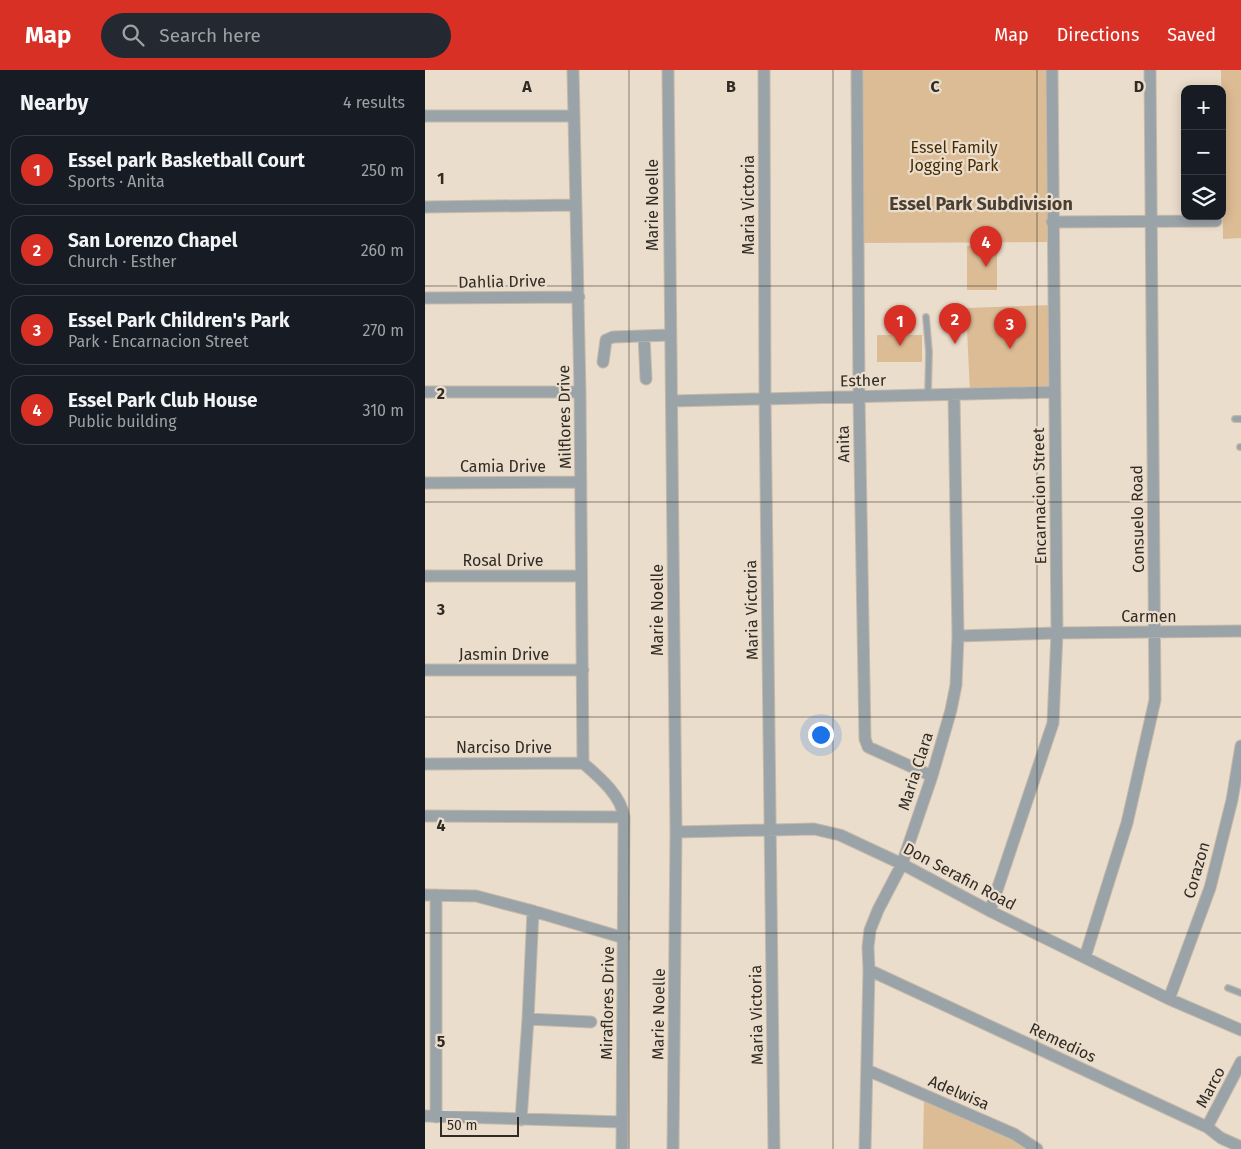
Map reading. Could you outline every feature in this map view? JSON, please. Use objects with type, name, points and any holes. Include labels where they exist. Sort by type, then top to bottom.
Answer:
[{"type":"street","name":"Milflores Drive","points":[[573,70],[575,205],[579,297],[583,763]]},
{"type":"street","name":"Marie Noelle","points":[[668,70],[675,832],[673,1149]]},
{"type":"street","name":"Maria Victoria","points":[[764,70],[765,398],[774,1149]]},
{"type":"street","name":"Anita","points":[[857,70],[859,397],[865,739],[869,747],[932,776]]},
{"type":"street","name":"Encarnacion Street","points":[[991,911],[1053,722],[1057,633],[1051,70]]},
{"type":"street","name":"Consuelo Road","points":[[1085,957],[1127,823],[1155,700],[1150,70]]},
{"type":"street","points":[[425,116],[574,116]]},
{"type":"street","points":[[425,206],[575,205]]},
{"type":"street","points":[[1052,222],[1216,221]]},
{"type":"street","name":"Dahlia Drive","points":[[425,298],[579,297]]},
{"type":"street","points":[[603,362],[606,340],[613,337],[669,335]]},
{"type":"street","points":[[644,336],[646,378]]},
{"type":"street","points":[[425,392],[580,392]]},
{"type":"street","name":"Esther","points":[[672,401],[1054,392]]},
{"type":"street","name":"Maria Clara","points":[[865,1149],[868,947],[871,930],[878,910],[902,864],[932,776],[956,685],[958,636],[953,395]]},
{"type":"street","name":"Camia Drive","points":[[425,483],[581,482]]},
{"type":"street","name":"Rosal Drive","points":[[425,576],[581,576]]},
{"type":"street","name":"Carmen","points":[[958,636],[1241,631]]},
{"type":"street","name":"Jasmin Drive","points":[[425,670],[583,670]]},
{"type":"street","name":"Corazon","points":[[1169,999],[1210,888],[1232,800],[1241,746]]},
{"type":"street","points":[[425,816],[624,817],[621,805],[617,799],[583,763]]},
{"type":"street","name":"Narciso Drive","points":[[425,764],[583,763]]},
{"type":"street","name":"Miraflores Drive","points":[[622,1149],[624,817]]},
{"type":"street","name":"Don Serafin Road","points":[[675,832],[814,828],[840,835],[902,864],[991,911],[1169,999],[1241,1030]]},
{"type":"street","points":[[621,1122],[430,1117],[430,895],[477,896],[624,938]]},
{"type":"street","points":[[521,1120],[533,911]]},
{"type":"street","name":"Remedios","points":[[869,970],[1207,1127],[1221,1138],[1241,1147]]},
{"type":"street","points":[[528,1019],[591,1022]]},
{"type":"street","name":"Don Serafin Road","points":[[1213,1019],[1241,1039]]},
{"type":"street","name":"Marco","points":[[1207,1127],[1241,1062]]},
{"type":"street","name":"Adelwisa","points":[[867,1070],[1014,1134],[1037,1149]]},
{"type":"lane","points":[[926,317],[929,395]]},
{"type":"lane","points":[[1228,988],[1241,993]]},
{"type":"green space","name":"Essel Family Jogging Park","points":[[860,70],[1048,70],[1049,242],[860,243]]},
{"type":"green space","points":[[1221,70],[1241,70],[1241,238],[1223,239],[1223,220],[1226,220],[1226,85],[1221,85]]},
{"type":"green space","points":[[967,246],[997,247],[997,290],[967,290]]},
{"type":"green space","points":[[1051,305],[1052,391],[970,393],[966,308]]},
{"type":"green space","points":[[877,335],[922,335],[922,362],[877,362]]},
{"type":"green space","points":[[924,1097],[1035,1149],[923,1149]]},
{"type":"place","name":"Essel Park Club House","points":[[986,267]]},
{"type":"place","name":"San Lorenzo Chapel","points":[[955,344]]},
{"type":"place","name":"Essel park Basketball Court","points":[[900,346]]},
{"type":"place","name":"Essel Park Children's Park","points":[[1010,349]]},
{"type":"district","name":"Essel Park Subdivision","points":[[981,204]]}]
